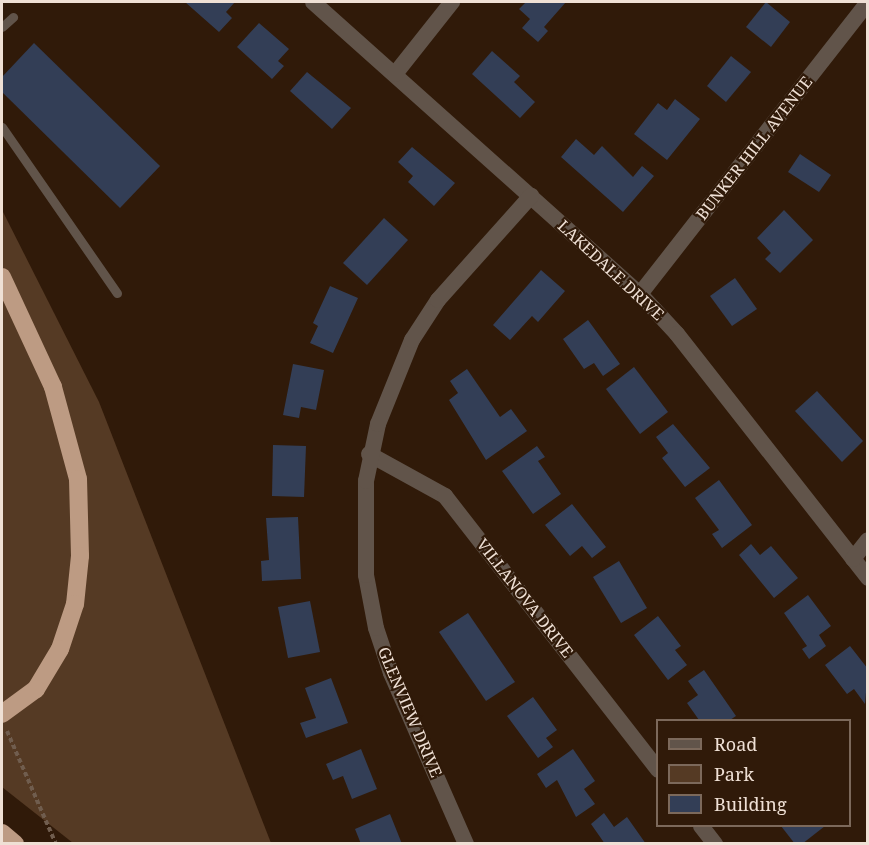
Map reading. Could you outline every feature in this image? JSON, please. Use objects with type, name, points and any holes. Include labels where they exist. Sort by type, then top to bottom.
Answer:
[{"type":"highway","points":[[2,277],[53,387],[78,479],[80,556],[75,604],[60,649],[36,689],[4,721]]},
{"type":"highway","points":[[2,833],[15,843]]},
{"type":"street","name":"LAKEDALE DRIVE","points":[[313,2],[640,294],[677,334],[867,578]]},
{"type":"street","points":[[395,74],[452,2]]},
{"type":"street","name":"BUNKER HILL AVENUE","points":[[640,294],[867,2]]},
{"type":"street","name":"GLENVIEW DRIVE","points":[[466,843],[391,673],[376,628],[366,575],[363,521],[369,454],[392,383],[412,340],[438,300],[531,195]]},
{"type":"street","name":"VILLANOVA DRIVE","points":[[369,454],[445,496],[656,769]]},
{"type":"street","points":[[853,559],[867,540]]},
{"type":"street","points":[[703,827],[715,843]]},
{"type":"lane","points":[[2,27],[13,17]]},
{"type":"lane","points":[[2,127],[117,293]]},
{"type":"path","points":[[4,721],[56,843]]},
{"type":"green space","points":[[2,210],[99,402],[271,843],[73,843],[2,787]]},
{"type":"building","points":[[185,2],[235,2],[226,12],[232,18],[219,32]]},
{"type":"building","points":[[526,2],[566,2],[544,27],[548,31],[538,42],[522,28],[530,19],[519,9]]},
{"type":"building","points":[[766,2],[790,22],[771,47],[746,27]]},
{"type":"building","points":[[259,23],[289,49],[278,61],[284,66],[272,79],[237,47]]},
{"type":"building","points":[[34,43],[160,166],[120,208],[2,92],[2,77]]},
{"type":"building","points":[[492,51],[520,76],[514,82],[535,102],[520,118],[472,74]]},
{"type":"building","points":[[731,56],[751,72],[726,102],[707,86]]},
{"type":"building","points":[[307,72],[351,108],[332,129],[290,91]]},
{"type":"building","points":[[675,99],[700,119],[667,160],[634,134],[658,103],[667,110]]},
{"type":"building","points":[[576,139],[594,155],[602,146],[633,177],[642,166],[654,176],[623,212],[561,157]]},
{"type":"building","points":[[412,147],[455,183],[434,206],[408,182],[413,176],[398,162]]},
{"type":"building","points":[[800,154],[831,175],[819,192],[788,172]]},
{"type":"building","points":[[784,210],[813,240],[780,273],[765,259],[771,253],[757,238]]},
{"type":"building","points":[[384,218],[408,240],[367,285],[343,263]]},
{"type":"building","points":[[541,270],[565,291],[538,322],[532,316],[510,340],[493,325]]},
{"type":"building","points":[[735,278],[757,309],[732,326],[710,296]]},
{"type":"building","points":[[330,286],[358,298],[333,353],[310,343],[318,326],[313,323]]},
{"type":"building","points":[[588,320],[620,364],[603,376],[594,363],[584,369],[563,339]]},
{"type":"building","points":[[293,364],[324,370],[316,410],[301,407],[299,418],[283,415]]},
{"type":"building","points":[[634,367],[668,412],[640,434],[606,389]]},
{"type":"building","points":[[467,369],[500,417],[511,409],[527,431],[486,460],[449,400],[458,393],[450,381]]},
{"type":"building","points":[[817,391],[863,441],[842,462],[795,411]]},
{"type":"building","points":[[673,424],[710,468],[685,487],[662,458],[668,453],[656,437]]},
{"type":"building","points":[[273,445],[306,446],[304,497],[272,496]]},
{"type":"building","points":[[537,446],[545,457],[538,461],[561,494],[533,514],[502,471]]},
{"type":"building","points":[[719,480],[752,525],[722,548],[712,534],[719,530],[695,498]]},
{"type":"building","points":[[572,504],[606,547],[592,558],[582,546],[570,556],[545,525]]},
{"type":"building","points":[[298,517],[301,579],[262,581],[261,561],[269,560],[266,518]]},
{"type":"building","points":[[751,544],[760,555],[771,546],[798,578],[774,598],[739,555]]},
{"type":"building","points":[[619,561],[647,608],[621,623],[593,577]]},
{"type":"building","points":[[808,595],[831,626],[819,635],[826,646],[809,659],[802,649],[807,646],[784,613]]},
{"type":"building","points":[[310,601],[320,652],[288,658],[278,607]]},
{"type":"building","points":[[468,613],[515,682],[486,701],[439,632]]},
{"type":"building","points":[[658,616],[681,646],[675,650],[687,665],[668,680],[634,635]]},
{"type":"building","points":[[850,646],[868,669],[865,704],[854,689],[847,694],[825,665]]},
{"type":"building","points":[[704,670],[736,716],[732,719],[698,719],[687,703],[698,695],[688,681]]},
{"type":"building","points":[[331,678],[348,723],[306,738],[300,723],[316,718],[305,688]]},
{"type":"building","points":[[533,697],[557,730],[546,738],[553,747],[538,758],[507,716]]},
{"type":"building","points":[[361,749],[377,789],[352,799],[343,776],[333,780],[326,764]]},
{"type":"building","points":[[573,749],[595,781],[584,789],[595,804],[576,817],[557,780],[546,788],[537,774]]},
{"type":"building","points":[[604,813],[614,827],[627,817],[646,844],[605,844],[591,824]]},
{"type":"building","points":[[390,814],[402,844],[361,844],[355,829]]},
{"type":"building","points":[[782,827],[824,827],[802,844],[795,844]]}]
